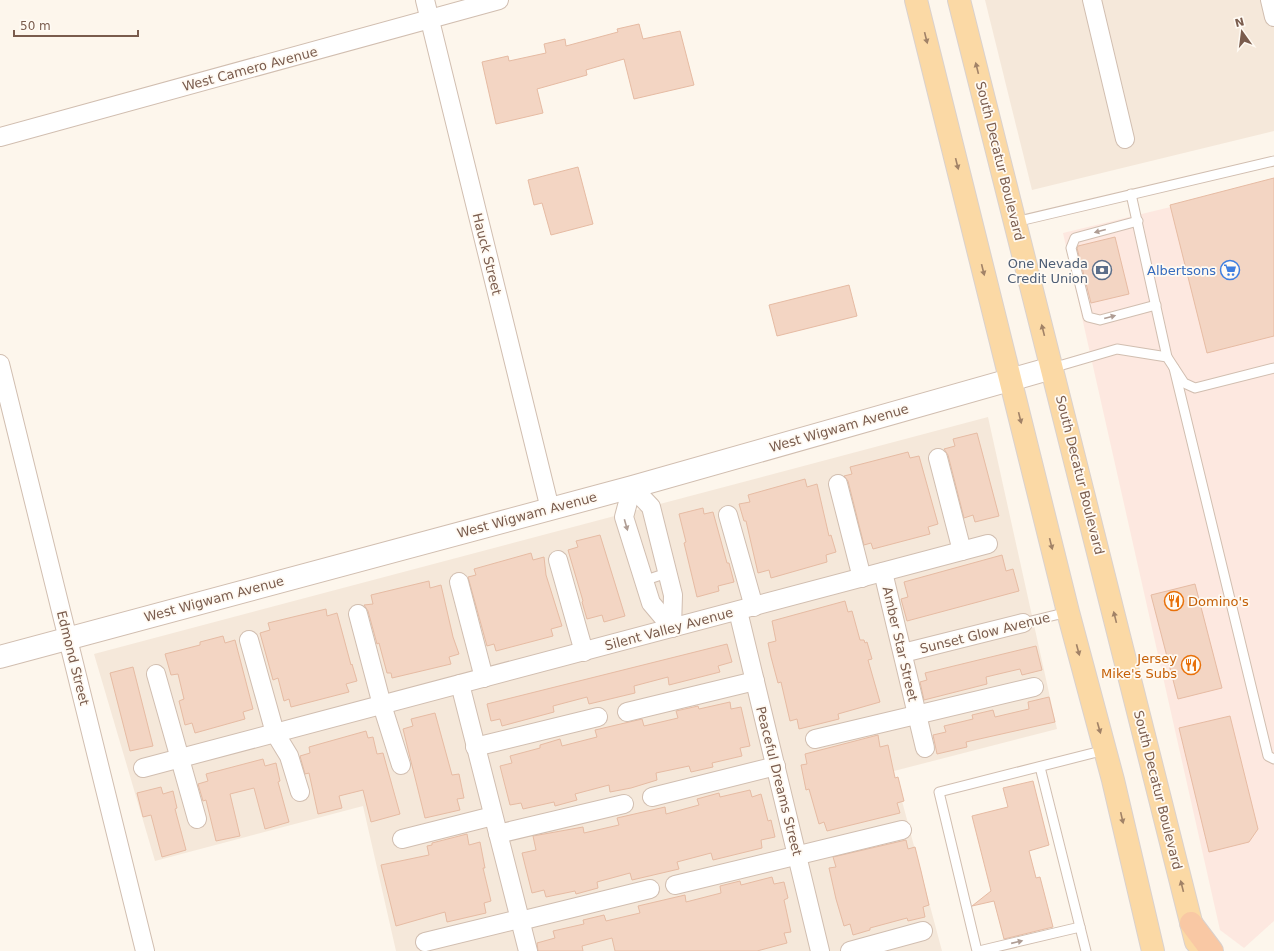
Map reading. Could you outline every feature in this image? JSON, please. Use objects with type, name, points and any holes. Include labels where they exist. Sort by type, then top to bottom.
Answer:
[{"type":"highway","points":[[1192,923],[1212,951]]},
{"type":"main road","points":[[916,0],[1068,612],[1105,750],[1153,951]]},
{"type":"main road","name":"South Decatur Boulevard","points":[[959,0],[1198,951]]},
{"type":"street","name":"Hauck Street","points":[[425,0],[550,509]]},
{"type":"street","name":"West Camero Avenue","points":[[0,137],[499,0]]},
{"type":"street","points":[[1092,0],[1125,139]]},
{"type":"street","points":[[1270,0],[1274,17]]},
{"type":"street","name":"Edmond Street","points":[[0,364],[145,951]]},
{"type":"street","name":"West Wigwam Avenue","points":[[0,657],[632,488],[1052,368]]},
{"type":"street","points":[[938,458],[962,551]]},
{"type":"street","points":[[838,484],[862,578]]},
{"type":"street","points":[[632,488],[651,507],[673,595],[672,628],[650,603],[624,517],[632,488]]},
{"type":"street","points":[[728,515],[746,609]]},
{"type":"street","name":"Silent Valley Avenue","points":[[142,768],[988,544]]},
{"type":"street","points":[[558,560],[584,652]]},
{"type":"street","name":"Amber Star Street","points":[[883,572],[925,748]]},
{"type":"street","points":[[459,582],[484,678]]},
{"type":"street","name":"Peaceful Dreams Street","points":[[746,609],[755,681],[820,951]]},
{"type":"street","points":[[358,614],[382,705],[401,765]]},
{"type":"street","name":"Sunset Glow Avenue","points":[[903,653],[1023,623]]},
{"type":"street","points":[[249,640],[275,733],[289,756],[300,792]]},
{"type":"street","points":[[156,674],[197,819]]},
{"type":"street","points":[[627,712],[755,681]]},
{"type":"street","points":[[460,684],[528,951]]},
{"type":"street","name":"Amber Star Street","points":[[815,739],[1034,687]]},
{"type":"street","points":[[475,747],[598,717]]},
{"type":"street","points":[[652,797],[776,766]]},
{"type":"street","points":[[498,834],[624,804]]},
{"type":"street","points":[[402,839],[493,816]]},
{"type":"street","points":[[675,885],[902,830]]},
{"type":"street","points":[[425,942],[650,889]]},
{"type":"street","points":[[850,951],[923,931]]},
{"type":"lane","points":[[1015,222],[1274,161]]},
{"type":"lane","points":[[1131,194],[1167,357],[1184,383],[1196,388],[1274,368]]},
{"type":"lane","points":[[1138,221],[1074,238],[1072,248],[1088,317],[1100,320],[1156,305]]},
{"type":"lane","points":[[1052,368],[1117,349],[1167,357]]},
{"type":"lane","points":[[1174,368],[1268,756],[1274,759]]},
{"type":"lane","points":[[643,581],[667,573]]},
{"type":"lane","name":"Sunset Glow Avenue","points":[[1023,623],[1068,612]]},
{"type":"lane","points":[[1080,927],[978,951],[939,792],[1105,750]]},
{"type":"lane","points":[[1040,767],[1086,951]]},
{"type":"shaded area","points":[[985,0],[1274,0],[1274,131],[1032,190]]},
{"type":"shaded area","points":[[1274,182],[1274,921],[1244,948],[1220,930],[1063,233]]},
{"type":"shaded area","points":[[988,417],[1057,729],[894,771],[942,951],[396,951],[363,806],[155,861],[94,654]]},
{"type":"building","points":[[639,24],[643,39],[680,31],[694,85],[634,99],[624,59],[586,70],[587,75],[537,89],[543,113],[496,124],[482,62],[508,56],[509,61],[546,53],[544,44],[565,39],[566,46],[618,32],[617,29]]},
{"type":"building","points":[[578,167],[593,224],[551,235],[542,203],[534,205],[528,180]]},
{"type":"building","name":"Albertsons","points":[[1274,178],[1274,336],[1207,353],[1170,205]]},
{"type":"building","name":"One Nevada Credit Union","points":[[1115,237],[1129,294],[1091,303],[1077,248],[1078,246]]},
{"type":"building","points":[[849,285],[857,316],[777,336],[769,305]]},
{"type":"building","points":[[977,433],[999,516],[975,522],[973,515],[964,518],[948,455],[944,449],[955,446],[953,439]]},
{"type":"building","points":[[908,452],[910,458],[919,456],[938,524],[928,527],[930,534],[873,549],[871,543],[864,545],[848,481],[844,476],[852,474],[850,467]]},
{"type":"building","points":[[805,479],[807,487],[817,484],[829,536],[831,535],[836,552],[826,555],[827,562],[771,578],[769,570],[758,573],[746,521],[744,521],[739,504],[750,502],[748,495]]},
{"type":"building","points":[[703,508],[704,514],[713,512],[727,563],[729,563],[734,582],[718,586],[719,591],[697,597],[684,543],[686,542],[679,514]]},
{"type":"building","points":[[600,535],[625,616],[604,622],[602,615],[587,619],[568,550],[578,547],[576,541]]},
{"type":"building","points":[[531,553],[533,560],[544,557],[546,575],[562,626],[551,629],[553,636],[496,651],[494,644],[487,646],[468,577],[476,575],[474,569]]},
{"type":"building","points":[[1002,555],[1006,571],[1013,569],[1019,591],[907,621],[901,599],[908,597],[904,582]]},
{"type":"building","points":[[429,581],[430,588],[441,585],[453,637],[459,654],[449,657],[451,664],[392,678],[391,673],[387,673],[379,643],[377,644],[368,611],[364,605],[373,604],[371,595]]},
{"type":"building","points":[[1195,584],[1222,688],[1178,699],[1151,595]]},
{"type":"building","points":[[845,601],[848,612],[852,611],[860,640],[864,640],[865,643],[867,642],[872,659],[868,660],[880,702],[838,714],[839,719],[799,729],[797,719],[790,721],[781,682],[778,683],[771,657],[768,643],[776,641],[772,621]]},
{"type":"building","points":[[326,609],[327,616],[337,613],[351,665],[352,664],[357,681],[346,684],[349,692],[291,707],[289,699],[284,701],[278,678],[273,680],[260,633],[270,630],[268,623]]},
{"type":"building","points":[[223,636],[225,643],[235,640],[253,709],[243,712],[245,719],[195,733],[192,723],[185,725],[179,701],[184,699],[178,674],[171,675],[165,654],[200,645],[200,642]]},
{"type":"building","points":[[727,644],[732,662],[718,666],[720,672],[669,685],[668,677],[634,686],[635,693],[589,704],[587,697],[553,706],[554,712],[502,726],[500,719],[491,721],[487,704]]},
{"type":"building","points":[[1036,646],[1042,670],[1022,675],[1020,669],[986,677],[987,684],[924,700],[920,682],[927,680],[925,673]]},
{"type":"building","points":[[133,667],[153,746],[130,751],[110,673]]},
{"type":"building","points":[[1049,697],[1055,722],[966,742],[967,747],[937,754],[933,735],[946,732],[944,726],[973,719],[972,715],[993,710],[995,717],[1029,709],[1028,702]]},
{"type":"building","points":[[730,702],[731,709],[741,707],[750,746],[740,748],[742,756],[712,763],[713,767],[691,772],[689,766],[656,773],[657,780],[631,788],[610,792],[609,785],[575,794],[577,800],[555,806],[554,802],[523,809],[521,803],[510,805],[500,766],[512,763],[510,756],[540,748],[540,745],[560,739],[562,746],[597,737],[595,730],[642,719],[644,726],[678,718],[676,711],[698,706],[699,709]]},
{"type":"building","points":[[435,713],[452,775],[459,774],[464,798],[457,799],[460,810],[425,818],[403,729],[413,726],[411,719]]},
{"type":"building","points":[[1230,716],[1258,829],[1249,842],[1209,852],[1179,728]]},
{"type":"building","points":[[366,731],[368,738],[373,737],[377,754],[383,753],[400,814],[371,822],[363,790],[339,796],[342,808],[318,814],[309,773],[305,774],[300,756],[310,753],[309,747]]},
{"type":"building","points":[[878,735],[880,747],[888,745],[895,778],[898,777],[904,801],[897,803],[900,813],[827,831],[824,822],[819,824],[809,789],[806,790],[801,765],[807,764],[805,754]]},
{"type":"building","points":[[263,759],[265,766],[276,763],[280,781],[278,782],[289,822],[265,829],[254,788],[230,794],[240,836],[216,841],[206,800],[203,801],[198,784],[208,781],[206,774]]},
{"type":"building","points":[[1033,781],[1049,845],[1029,851],[1036,878],[1040,877],[1053,927],[1004,939],[994,901],[972,906],[991,891],[972,816],[1008,807],[1003,788]]},
{"type":"building","points":[[161,787],[163,794],[173,791],[177,808],[175,809],[186,850],[162,857],[151,815],[143,817],[137,793]]},
{"type":"building","points":[[750,790],[752,797],[761,794],[768,821],[771,820],[775,837],[761,840],[762,848],[713,860],[711,853],[677,862],[679,869],[632,880],[630,873],[597,882],[598,888],[576,894],[575,891],[546,897],[544,890],[532,893],[522,853],[536,850],[533,836],[583,827],[584,833],[619,825],[617,818],[665,807],[666,814],[699,805],[697,799],[719,793],[720,797]]},
{"type":"building","points":[[467,834],[469,845],[480,842],[485,868],[483,868],[491,901],[484,903],[486,913],[447,922],[445,912],[396,926],[381,865],[429,855],[427,846],[432,845],[432,843]]},
{"type":"building","points":[[906,840],[908,849],[915,847],[921,871],[929,905],[923,907],[925,917],[908,921],[907,918],[870,928],[870,930],[853,935],[850,924],[844,926],[836,899],[829,868],[836,867],[833,857]]},
{"type":"building","points":[[772,877],[774,884],[784,882],[788,898],[784,900],[791,932],[784,933],[787,943],[757,951],[615,951],[612,938],[582,946],[583,951],[538,951],[537,943],[555,938],[553,931],[584,924],[583,920],[604,915],[606,921],[640,913],[638,906],[685,895],[686,902],[721,893],[720,886],[740,881],[741,885]]},
{"type":"place","name":"One Nevada Credit Union","points":[[1102,270]]},
{"type":"place","name":"Albertsons","points":[[1230,270]]},
{"type":"place","name":"Domino's","points":[[1174,601]]},
{"type":"place","name":"Jersey Mike's Subs","points":[[1191,665]]}]
